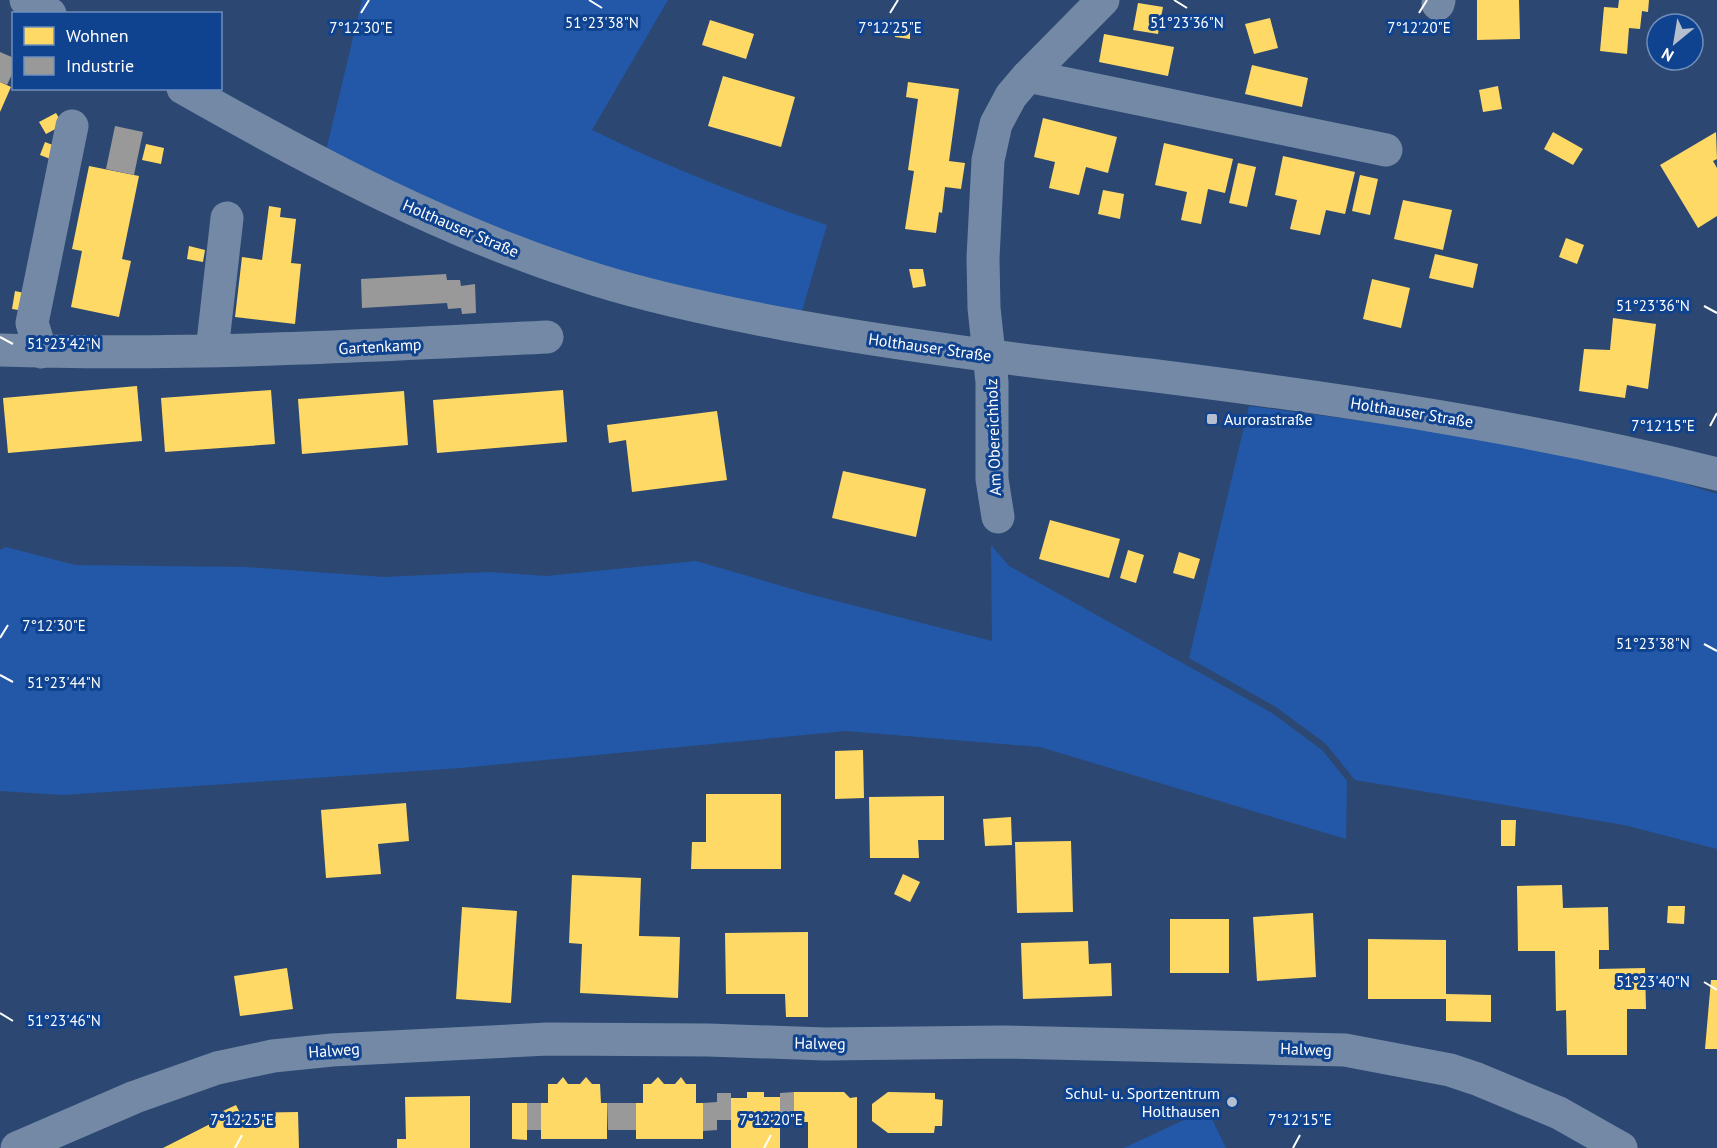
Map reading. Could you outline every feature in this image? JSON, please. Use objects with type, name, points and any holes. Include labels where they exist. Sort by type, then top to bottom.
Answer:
[{"type":"street","points":[[26,0],[47,12]]},
{"type":"street","points":[[989,356],[983,268],[988,160],[996,124],[1002,109],[1028,76],[1103,0]]},
{"type":"street","points":[[1028,76],[1386,150]]},
{"type":"street","name":"Holthauser Straße","points":[[187,90],[276,141],[385,195],[515,252],[597,280],[740,316],[821,331],[989,356],[1396,409],[1510,428],[1717,474]]},
{"type":"street","points":[[41,352],[32,323],[72,126]]},
{"type":"street","points":[[212,351],[227,218]]},
{"type":"street","name":"Gartenkamp","points":[[0,351],[298,350],[547,337]]},
{"type":"street","name":"Am Obereichholz","points":[[989,356],[992,382],[992,479],[998,517]]},
{"type":"street","name":"Halweg","points":[[17,1148],[146,1094],[217,1068],[273,1056],[332,1050],[548,1039],[708,1040],[825,1044],[1003,1042],[1344,1050],[1439,1068],[1477,1079],[1559,1113],[1621,1148]]},
{"type":"shaded area","points":[[362,0],[668,0],[592,130],[708,181],[827,225],[800,318],[598,271],[449,209],[326,151]]},
{"type":"shaded area","points":[[1249,406],[1439,431],[1619,463],[1717,494],[1717,849],[1624,825],[1355,780],[1326,744],[1276,707],[1189,658]]},
{"type":"shaded area","points":[[991,545],[1009,566],[1272,713],[1322,750],[1347,781],[1346,839],[1040,747],[846,731],[461,768],[63,795],[0,791],[0,550],[6,547],[75,565],[246,567],[384,577],[490,572],[546,576],[696,561],[809,594],[992,641]]},
{"type":"shaded area","points":[[1207,1109],[1226,1148],[1124,1148]]},
{"type":"building: Wohnen","points":[[1477,0],[1519,0],[1520,39],[1477,40]]},
{"type":"building: Wohnen","points":[[1619,0],[1649,0],[1648,12],[1642,11],[1640,29],[1629,28],[1627,54],[1600,51],[1604,7],[1618,8]]},
{"type":"building: Wohnen","points":[[1138,3],[1163,7],[1158,34],[1133,30]]},
{"type":"building: Wohnen","points":[[1270,18],[1278,48],[1254,54],[1245,24]]},
{"type":"building: Wohnen","points":[[710,20],[754,34],[746,59],[702,45]]},
{"type":"building: Wohnen","points":[[896,29],[910,30],[910,39],[895,37]]},
{"type":"building: Wohnen","points":[[1104,34],[1174,47],[1168,76],[1099,62]]},
{"type":"building: Wohnen","points":[[1252,65],[1308,78],[1302,107],[1245,94]]},
{"type":"building: Wohnen","points":[[723,76],[795,97],[781,147],[708,126]]},
{"type":"building: Wohnen","points":[[0,82],[11,87],[0,112]]},
{"type":"building: Wohnen","points":[[908,82],[959,89],[949,161],[965,163],[961,189],[945,187],[942,213],[939,212],[936,233],[905,229],[914,171],[908,170],[918,99],[906,97]]},
{"type":"building: Wohnen","points":[[1498,86],[1502,109],[1483,112],[1479,90]]},
{"type":"building: Wohnen","points":[[56,113],[63,125],[46,134],[39,122]]},
{"type":"building: Wohnen","points":[[1043,118],[1117,137],[1108,173],[1086,167],[1079,195],[1049,188],[1055,162],[1034,157]]},
{"type":"building: Wohnen","points":[[1553,132],[1583,149],[1573,165],[1544,149]]},
{"type":"building: Wohnen","points":[[1716,132],[1717,159],[1713,161],[1717,168],[1717,216],[1698,228],[1660,165]]},
{"type":"building: Wohnen","points":[[45,142],[58,147],[53,160],[40,155]]},
{"type":"building: Wohnen","points":[[1164,143],[1233,159],[1225,193],[1208,189],[1201,224],[1181,220],[1187,192],[1155,185]]},
{"type":"building: Wohnen","points":[[146,144],[164,148],[161,164],[142,160]]},
{"type":"building: Wohnen","points":[[1283,156],[1355,172],[1345,214],[1326,210],[1320,235],[1290,229],[1297,200],[1275,195]]},
{"type":"building: Wohnen","points":[[1238,163],[1256,167],[1247,207],[1229,203]]},
{"type":"building: Wohnen","points":[[89,166],[139,176],[122,259],[131,261],[119,317],[71,307],[82,251],[72,249]]},
{"type":"building: Wohnen","points":[[1360,175],[1378,179],[1370,215],[1352,211]]},
{"type":"building: Wohnen","points":[[1103,190],[1124,194],[1120,219],[1098,214]]},
{"type":"building: Wohnen","points":[[1403,200],[1452,210],[1443,250],[1394,239]]},
{"type":"building: Wohnen","points":[[269,206],[281,208],[280,217],[296,219],[291,263],[301,264],[295,324],[235,317],[242,257],[262,260]]},
{"type":"building: Wohnen","points":[[1566,238],[1584,245],[1577,264],[1559,257]]},
{"type":"building: Wohnen","points":[[189,246],[205,250],[203,262],[187,259]]},
{"type":"building: Wohnen","points":[[1435,254],[1478,264],[1473,288],[1429,278]]},
{"type":"building: Wohnen","points":[[909,269],[923,269],[926,286],[913,288]]},
{"type":"building: Wohnen","points":[[1372,279],[1410,288],[1401,328],[1363,319]]},
{"type":"building: Wohnen","points":[[15,291],[29,294],[25,311],[12,309]]},
{"type":"building: Wohnen","points":[[1613,318],[1656,324],[1648,389],[1627,385],[1625,398],[1579,391],[1584,349],[1610,350]]},
{"type":"building: Wohnen","points":[[137,386],[142,441],[8,453],[3,398]]},
{"type":"building: Wohnen","points":[[271,390],[275,444],[165,452],[161,398]]},
{"type":"building: Wohnen","points":[[563,390],[567,442],[437,453],[433,400]]},
{"type":"building: Wohnen","points":[[404,391],[408,445],[302,454],[298,399]]},
{"type":"building: Wohnen","points":[[717,411],[727,480],[632,492],[626,440],[609,443],[607,425]]},
{"type":"building: Wohnen","points":[[843,471],[926,489],[916,537],[832,518]]},
{"type":"building: Wohnen","points":[[1050,520],[1120,539],[1109,578],[1039,559]]},
{"type":"building: Wohnen","points":[[1128,550],[1144,555],[1136,583],[1120,578]]},
{"type":"building: Wohnen","points":[[1179,552],[1200,559],[1194,579],[1173,573]]},
{"type":"building: Wohnen","points":[[863,750],[864,798],[835,799],[835,751]]},
{"type":"building: Wohnen","points":[[706,794],[781,794],[781,869],[691,869],[692,842],[706,842]]},
{"type":"building: Wohnen","points":[[944,796],[944,840],[918,840],[919,858],[870,858],[869,797]]},
{"type":"building: Wohnen","points":[[406,803],[409,841],[378,844],[381,874],[326,878],[321,810]]},
{"type":"building: Wohnen","points":[[1011,817],[1012,845],[985,846],[983,819]]},
{"type":"building: Wohnen","points":[[1501,820],[1516,820],[1515,846],[1501,846]]},
{"type":"building: Wohnen","points":[[1071,841],[1073,912],[1017,913],[1015,842]]},
{"type":"building: Wohnen","points":[[903,874],[920,882],[910,902],[894,894]]},
{"type":"building: Wohnen","points":[[572,875],[641,878],[639,936],[680,937],[678,998],[580,993],[582,944],[569,943]]},
{"type":"building: Wohnen","points":[[1562,885],[1563,908],[1608,907],[1609,950],[1599,950],[1599,969],[1645,968],[1646,1009],[1627,1009],[1627,1055],[1567,1055],[1566,1010],[1556,1011],[1555,951],[1518,951],[1517,886]]},
{"type":"building: Wohnen","points":[[1668,906],[1685,906],[1684,924],[1667,923]]},
{"type":"building: Wohnen","points":[[462,907],[517,911],[511,1003],[456,999]]},
{"type":"building: Wohnen","points":[[1313,913],[1316,977],[1257,981],[1253,917]]},
{"type":"building: Wohnen","points":[[1170,919],[1229,919],[1229,973],[1170,973]]},
{"type":"building: Wohnen","points":[[808,932],[808,1017],[786,1017],[785,994],[726,994],[725,933]]},
{"type":"building: Wohnen","points":[[1368,939],[1446,940],[1446,994],[1491,995],[1491,1022],[1446,1021],[1446,999],[1368,999]]},
{"type":"building: Wohnen","points":[[1088,941],[1089,964],[1111,963],[1112,996],[1023,999],[1021,943]]},
{"type":"building: Wohnen","points":[[287,968],[293,1009],[240,1016],[234,976]]},
{"type":"building: Wohnen","points":[[1711,980],[1717,980],[1717,1049],[1705,1049]]},
{"type":"building: Wohnen","points":[[563,1077],[568,1084],[580,1084],[586,1077],[592,1084],[600,1084],[601,1103],[607,1103],[607,1139],[541,1139],[541,1103],[548,1103],[548,1084],[557,1084]]},
{"type":"building: Wohnen","points":[[658,1077],[664,1084],[675,1084],[681,1077],[686,1084],[696,1084],[696,1103],[703,1103],[703,1139],[636,1139],[636,1103],[643,1103],[643,1084],[651,1084]]},
{"type":"building: Wohnen","points":[[747,1092],[764,1092],[764,1097],[780,1097],[780,1148],[731,1148],[731,1098],[747,1098]]},
{"type":"building: Wohnen","points":[[794,1092],[844,1092],[850,1098],[857,1097],[857,1148],[808,1148],[808,1122],[794,1122]]},
{"type":"building: Wohnen","points":[[888,1092],[935,1093],[935,1099],[943,1100],[942,1126],[935,1126],[934,1133],[888,1133],[872,1121],[872,1104]]},
{"type":"building: Wohnen","points":[[470,1096],[470,1148],[397,1148],[397,1139],[406,1139],[405,1097]]},
{"type":"building: Wohnen","points":[[512,1103],[527,1103],[527,1140],[512,1139]]},
{"type":"building: Wohnen","points":[[236,1105],[240,1113],[298,1112],[299,1148],[163,1148],[212,1123],[210,1117]]},
{"type":"building: Industrie","points":[[0,52],[12,57],[12,74],[7,85],[0,82]]},
{"type":"building: Industrie","points":[[115,126],[143,132],[134,175],[106,169]]},
{"type":"building: Industrie","points":[[446,274],[447,280],[460,280],[461,286],[475,284],[476,313],[462,314],[461,308],[448,309],[447,303],[362,308],[361,279]]},
{"type":"building: Industrie","points":[[794,1092],[794,1120],[780,1120],[780,1093]]},
{"type":"building: Industrie","points":[[717,1093],[731,1093],[731,1120],[717,1120],[717,1130],[703,1131],[703,1103],[717,1102]]},
{"type":"building: Industrie","points":[[527,1103],[541,1103],[541,1130],[527,1130]]},
{"type":"building: Industrie","points":[[607,1103],[636,1103],[636,1130],[608,1130]]},
{"type":"place","name":"Aurorastraße","points":[[1212,419]]},
{"type":"place","name":"Schul- u. Sportzentrum Holthausen","points":[[1232,1102]]}]
